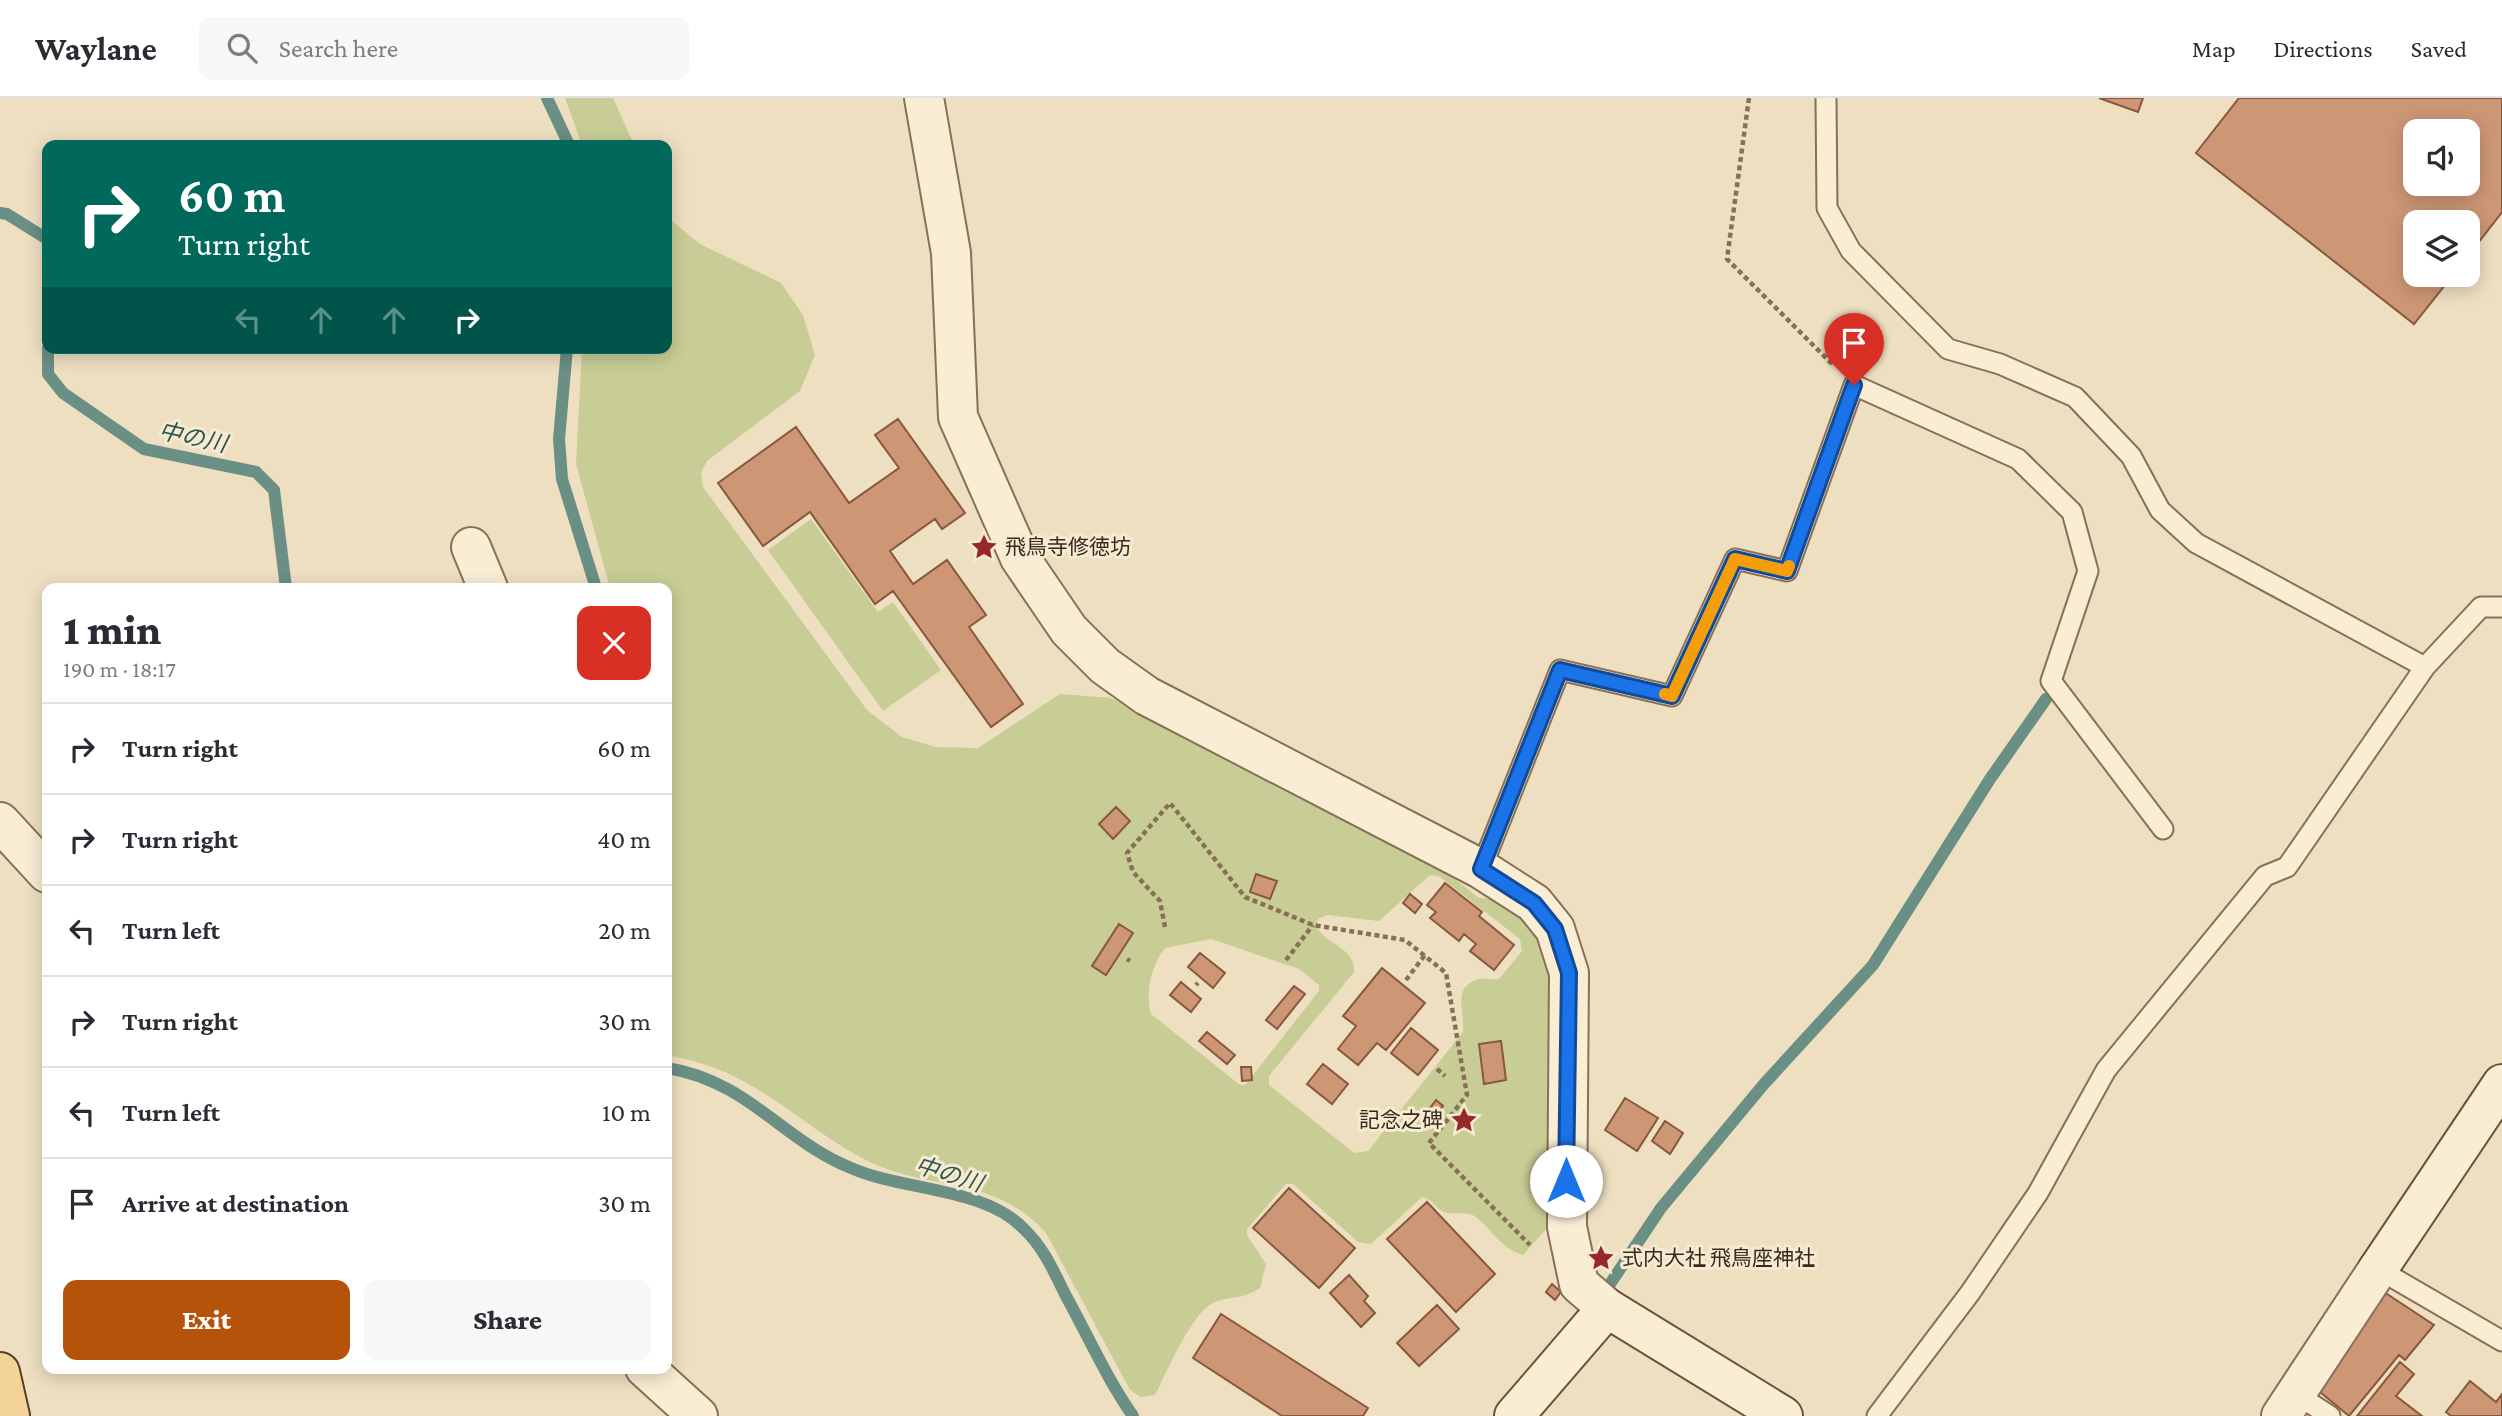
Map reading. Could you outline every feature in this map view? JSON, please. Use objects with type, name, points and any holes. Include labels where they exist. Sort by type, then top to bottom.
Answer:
[{"type":"main road","points":[[0,1372],[10,1416]]},
{"type":"street","points":[[923,98],[951,253],[958,417],[1020,558],[1069,630],[1105,666],[1147,696],[1481,869],[1534,903],[1555,929],[1569,973],[1567,1227],[1579,1284],[1607,1308],[1783,1416]]},
{"type":"street","points":[[471,547],[486,583]]},
{"type":"street","points":[[0,822],[42,868]]},
{"type":"street","points":[[2288,1405],[2502,1084]]},
{"type":"street","points":[[1514,1416],[1607,1308]]},
{"type":"street","points":[[652,1374],[698,1416]]},
{"type":"lane","points":[[1826,98],[1827,208],[1851,251],[1948,349],[2000,364],[2075,397],[2131,456],[2160,510],[2196,542],[2425,667]]},
{"type":"lane","points":[[1481,869],[1560,670],[1672,696],[1735,559],[1787,571],[1854,385],[2018,459],[2071,512],[2088,571],[2051,681],[2163,829]]},
{"type":"lane","points":[[1877,1416],[1970,1293],[2038,1193],[2106,1070],[2264,876],[2287,867],[2425,667],[2481,607],[2502,607]]},
{"type":"lane","points":[[2378,1269],[2502,1341]]},
{"type":"lane","points":[[2288,1405],[2330,1416]]},
{"type":"path","points":[[1749,98],[1727,259],[1854,385]]},
{"type":"path","points":[[1165,927],[1160,901],[1133,872],[1127,853],[1170,803],[1245,897],[1313,925],[1405,940],[1446,973],[1467,1095],[1429,1143],[1522,1237]]},
{"type":"path","points":[[1286,960],[1313,925]]},
{"type":"path","points":[[1406,980],[1425,955]]},
{"type":"path","points":[[1437,1069],[1445,1076]]},
{"type":"green space","points":[[565,98],[613,98],[632,140],[580,140]]},
{"type":"green space","points":[[672,221],[700,244],[781,283],[803,315],[815,355],[800,391],[707,461],[701,473],[703,487],[867,710],[902,737],[936,747],[978,748],[1060,694],[1111,698],[1362,824],[1407,842],[1479,898],[1505,900],[1523,914],[1554,967],[1549,1226],[1523,1255],[1503,1244],[1476,1217],[1444,1212],[1422,1197],[1371,1244],[1358,1242],[1293,1184],[1286,1184],[1247,1229],[1247,1235],[1266,1264],[1260,1288],[1247,1295],[1213,1303],[1205,1309],[1180,1344],[1155,1395],[1141,1397],[1130,1390],[1046,1233],[1027,1215],[1007,1202],[986,1194],[877,1165],[841,1146],[737,1078],[703,1064],[672,1056],[672,583],[609,583],[576,464],[582,354],[672,354]],"holes":[[[1430,875],[1440,877],[1520,939],[1522,951],[1499,979],[1478,979],[1464,989],[1461,1002],[1463,1032],[1368,1151],[1354,1153],[1269,1085],[1269,1076],[1354,972],[1350,957],[1326,938],[1316,926],[1318,919],[1327,915],[1379,921]],[[1211,939],[1299,969],[1319,985],[1319,991],[1245,1085],[1240,1085],[1151,1014],[1150,980],[1165,948]]]},
{"type":"green space","points":[[811,519],[878,612],[893,602],[941,670],[883,711],[768,550]]},
{"type":"building","points":[[2099,98],[2143,98],[2138,112]]},
{"type":"building","points":[[2239,98],[2502,98],[2502,212],[2480,240],[2480,210],[2403,210],[2403,287],[2443,287],[2414,324],[2196,153]]},
{"type":"building","points":[[898,419],[965,513],[942,529],[935,519],[890,551],[913,584],[947,560],[986,615],[969,627],[1023,704],[991,727],[893,591],[875,604],[810,512],[763,546],[718,483],[796,427],[849,503],[899,468],[875,435]]},
{"type":"building","points":[[1116,807],[1130,821],[1113,839],[1099,824]]},
{"type":"building","points":[[1256,874],[1277,881],[1270,899],[1250,892]]},
{"type":"building","points":[[1445,883],[1482,912],[1479,916],[1514,945],[1494,970],[1470,951],[1476,944],[1464,934],[1459,941],[1430,918],[1436,912],[1427,905]]},
{"type":"building","points":[[1410,894],[1422,904],[1415,913],[1403,903]]},
{"type":"building","points":[[1119,924],[1133,933],[1106,975],[1092,966]]},
{"type":"building","points":[[1200,953],[1225,973],[1213,988],[1188,967]]},
{"type":"building","points":[[1382,968],[1425,1003],[1386,1050],[1377,1043],[1358,1065],[1338,1049],[1356,1026],[1343,1016]]},
{"type":"building","points":[[1181,982],[1201,999],[1191,1012],[1170,995]]},
{"type":"building","points":[[1294,986],[1305,994],[1277,1029],[1266,1020]]},
{"type":"building","points":[[1411,1028],[1438,1050],[1418,1075],[1391,1053]]},
{"type":"building","points":[[1207,1032],[1235,1055],[1227,1064],[1199,1041]]},
{"type":"building","points":[[1501,1041],[1506,1080],[1484,1084],[1479,1044]]},
{"type":"building","points":[[1323,1064],[1348,1084],[1332,1104],[1307,1084]]},
{"type":"building","points":[[1241,1067],[1251,1067],[1252,1080],[1242,1081]]},
{"type":"building","points":[[1625,1098],[1658,1118],[1637,1151],[1605,1130]]},
{"type":"building","points":[[1436,1100],[1443,1106],[1434,1118],[1427,1112]]},
{"type":"building","points":[[1665,1121],[1683,1133],[1670,1154],[1652,1141]]},
{"type":"building","points":[[1289,1188],[1355,1248],[1319,1288],[1253,1228]]},
{"type":"building","points":[[1427,1202],[1495,1274],[1456,1312],[1387,1239]]},
{"type":"building","points":[[1349,1275],[1368,1296],[1364,1301],[1375,1313],[1361,1327],[1330,1293]]},
{"type":"building","points":[[1552,1284],[1561,1292],[1555,1300],[1546,1292]]},
{"type":"building","points":[[2381,1290],[2434,1325],[2405,1360],[2399,1355],[2349,1416],[2320,1392]]},
{"type":"building","points":[[1437,1305],[1459,1329],[1419,1366],[1397,1343]]},
{"type":"building","points":[[1221,1314],[1368,1408],[1363,1416],[1282,1416],[1193,1358]]},
{"type":"building","points":[[2400,1362],[2414,1374],[2396,1396],[2422,1416],[2357,1416]]},
{"type":"building","points":[[2470,1381],[2496,1402],[2502,1394],[2502,1416],[2451,1416],[2446,1412]]},
{"type":"waterway","points":[[547,98],[567,140]]},
{"type":"waterway","name":"中の川","points":[[0,213],[7,214],[42,236]]},
{"type":"waterway","name":"中の川","points":[[48,354],[48,374],[63,393],[144,449],[256,472],[274,490],[285,583]]},
{"type":"waterway","points":[[566,354],[559,439],[562,479],[594,583]]},
{"type":"waterway","points":[[1610,1284],[1661,1208],[1764,1084],[1873,965],[1990,779],[2046,699]]},
{"type":"waterway","name":"中の川","points":[[672,1069],[720,1085],[827,1156],[851,1168],[872,1176],[965,1197],[1007,1215],[1031,1236],[1043,1252],[1106,1372],[1133,1416]]},
{"type":"slow traffic","points":[[1665,694],[1672,696],[1735,559],[1787,571],[1789,566]]},
{"type":"place","name":"飛鳥寺修徳坊","points":[[984,547]]},
{"type":"place","name":"記念之碑","points":[[1464,1120]]},
{"type":"place","name":"式内大社 飛鳥座神社","points":[[1601,1258]]},
{"type":"route","points":[[1566,1181],[1569,973],[1555,929],[1534,903],[1481,869],[1560,670],[1672,696],[1735,559],[1787,571],[1854,385]]}]
